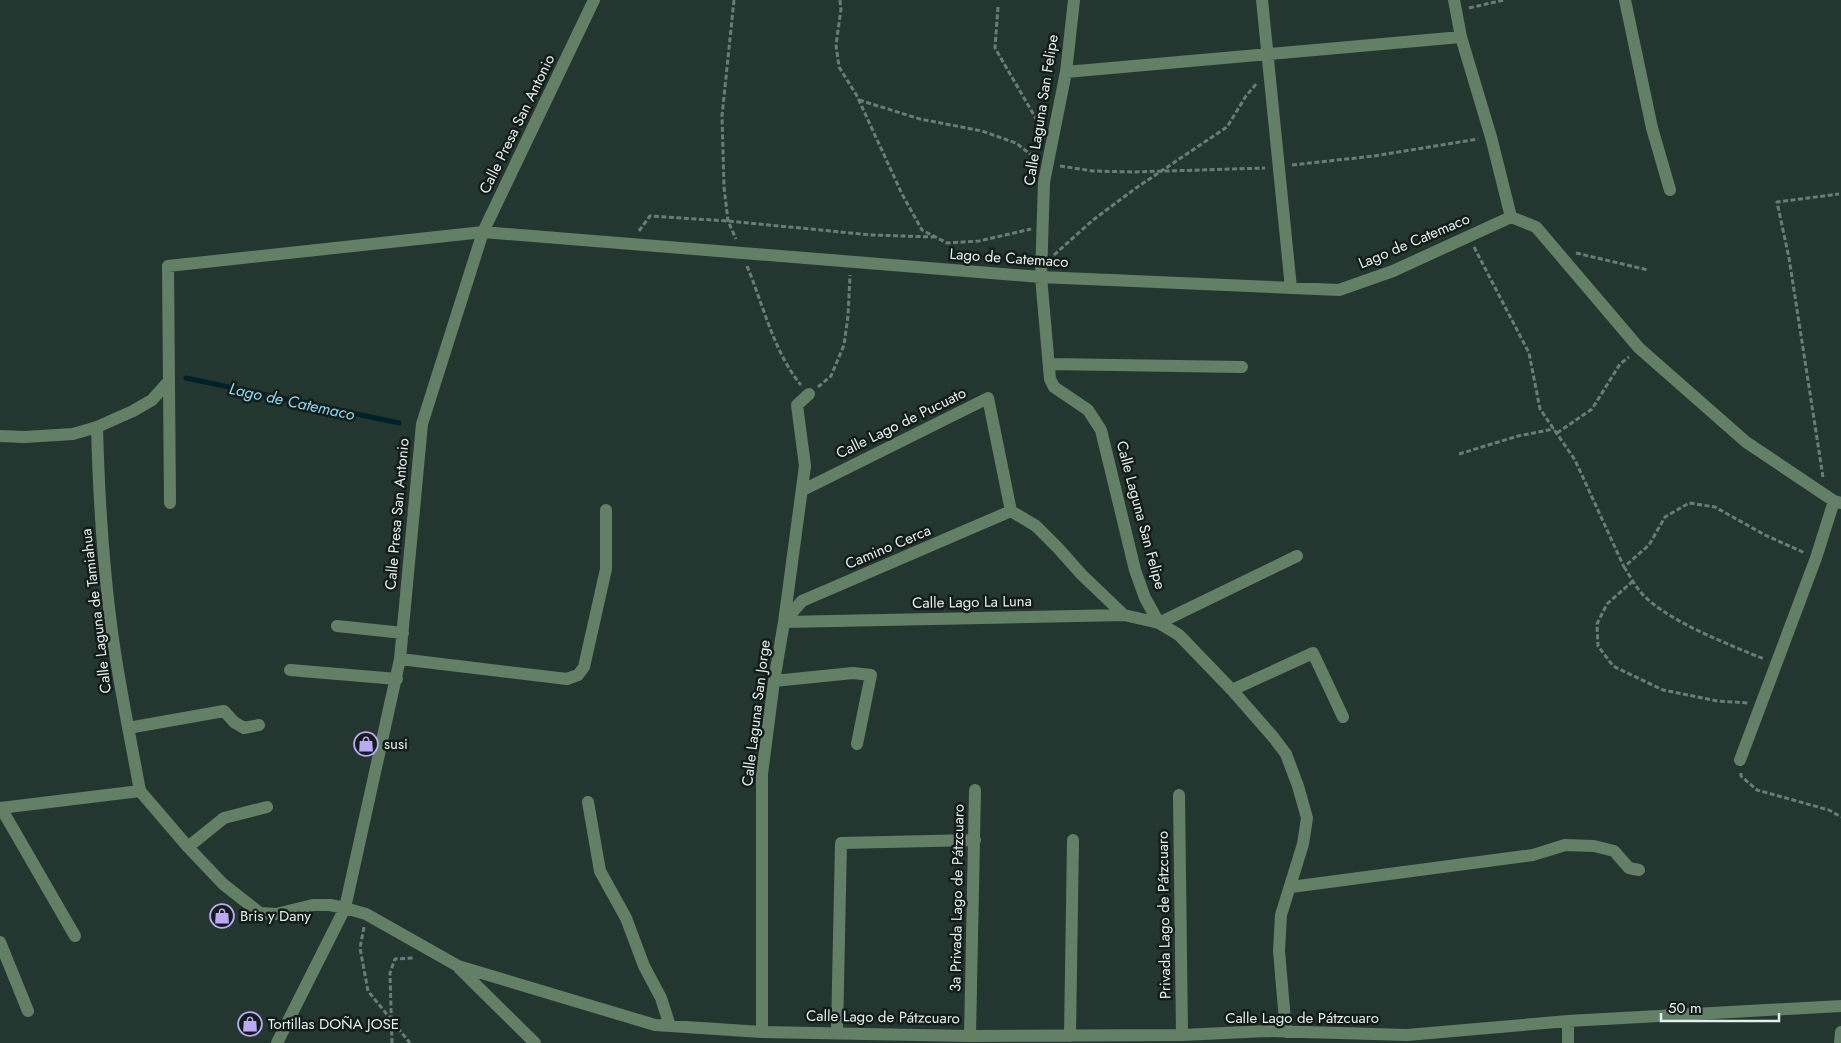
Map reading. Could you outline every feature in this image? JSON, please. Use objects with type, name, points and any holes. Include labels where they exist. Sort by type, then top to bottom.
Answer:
[{"type":"street","name":"Calle Presa San Antonio","points":[[276,1043],[345,908],[397,679],[422,424],[483,232],[594,0]]},
{"type":"street","name":"Calle Laguna San Felipe","points":[[1074,0],[1066,72],[1044,182],[1041,272],[1050,379],[1054,387],[1088,410],[1101,430],[1135,570],[1145,598],[1159,623],[1179,635],[1232,690],[1286,754],[1298,786],[1307,818],[1303,844],[1282,915],[1279,952],[1286,1032]]},
{"type":"street","points":[[1262,0],[1291,288]]},
{"type":"street","points":[[1625,0],[1652,128],[1670,190]]},
{"type":"street","points":[[1455,5],[1461,37],[1491,136],[1511,217],[1536,226],[1639,348],[1746,442],[1833,500],[1816,558],[1740,760]]},
{"type":"street","points":[[1066,72],[1461,37]]},
{"type":"street","name":"Lago de Catemaco","points":[[168,382],[168,266],[483,232],[851,262],[1339,290],[1393,271],[1511,217]]},
{"type":"street","points":[[1049,364],[1242,367]]},
{"type":"street","points":[[0,436],[25,437],[73,434],[97,427],[133,411],[152,400],[168,382]]},
{"type":"street","points":[[168,382],[170,503]]},
{"type":"street","name":"Calle Laguna San Jorge","points":[[762,1032],[762,774],[806,466],[797,405],[809,394]]},
{"type":"street","name":"Calle Lago de Pucuato","points":[[803,490],[988,398],[1011,511]]},
{"type":"street","name":"Calle Laguna de Tamiahua","points":[[97,427],[98,469],[109,604],[116,659],[140,791]]},
{"type":"street","points":[[400,660],[567,679],[578,675],[584,667],[606,569],[606,510]]},
{"type":"street","points":[[1011,511],[1036,526],[1082,575],[1124,615]]},
{"type":"street","name":"Camino Cerca","points":[[784,622],[802,602],[1011,511]]},
{"type":"street","points":[[1159,623],[1297,556]]},
{"type":"street","name":"Calle Lago La Luna","points":[[784,622],[1124,615],[1159,623]]},
{"type":"street","points":[[337,626],[403,633]]},
{"type":"street","points":[[1232,690],[1313,653],[1343,717]]},
{"type":"street","points":[[290,670],[397,679]]},
{"type":"street","points":[[774,681],[853,673],[871,675],[857,744]]},
{"type":"street","points":[[128,728],[224,711],[234,722],[244,728],[259,725]]},
{"type":"street","name":"3a Privada Lago de Pátzcuaro","points":[[970,1036],[975,790]]},
{"type":"street","points":[[75,936],[0,808],[140,791]]},
{"type":"street","name":"Calle Lago de Pátzcuaro","points":[[140,791],[188,847],[224,884],[260,913],[276,914],[313,905],[330,905],[345,908],[366,914],[458,966],[655,1025],[762,1032],[970,1036],[1182,1035],[1266,1037],[1286,1032],[1406,1039],[1568,1021],[1841,1006]]},
{"type":"street","name":"Privada Lago de Pátzcuaro","points":[[1179,795],[1182,1035]]},
{"type":"street","points":[[588,802],[600,871],[626,918],[644,966],[661,998],[670,1026]]},
{"type":"street","points":[[188,847],[224,818],[267,807]]},
{"type":"street","points":[[836,1032],[840,843],[975,840]]},
{"type":"street","points":[[1070,1036],[1073,840]]},
{"type":"street","points":[[1291,887],[1533,855],[1565,845],[1594,846],[1614,851],[1629,868],[1639,870]]},
{"type":"street","points":[[0,942],[28,1011]]},
{"type":"street","points":[[458,966],[535,1043]]},
{"type":"street","points":[[1568,1021],[1568,1043]]},
{"type":"street","points":[[1840,1043],[1841,1032]]},
{"type":"path","points":[[734,0],[722,116],[724,187],[728,221],[781,353],[793,375],[809,394],[831,376],[844,346],[851,262]]},
{"type":"path","points":[[840,0],[841,9],[836,46],[839,67],[859,100],[902,194],[922,230],[947,243],[979,241],[1042,226]]},
{"type":"path","points":[[1455,5],[1504,0]]},
{"type":"path","points":[[998,7],[995,48],[1039,126],[1052,142]]},
{"type":"path","points":[[1041,272],[1093,220],[1161,170],[1227,127],[1246,96],[1270,68]]},
{"type":"path","points":[[859,100],[920,119],[982,131],[1016,143],[1048,165]]},
{"type":"path","points":[[1833,500],[1777,202],[1839,194]]},
{"type":"path","points":[[629,244],[650,216],[728,221],[872,235],[935,237]]},
{"type":"path","points":[[1468,236],[1529,353],[1540,409],[1575,460],[1624,567],[1639,591],[1655,605],[1688,625],[1776,664]]},
{"type":"path","points":[[1554,247],[1648,270]]},
{"type":"path","points":[[1459,454],[1518,436],[1555,431],[1592,409],[1620,364],[1639,348]]},
{"type":"path","points":[[1624,567],[1649,545],[1665,517],[1689,503],[1716,507],[1764,535],[1816,558]]},
{"type":"path","points":[[1633,580],[1607,604],[1597,624],[1598,646],[1613,666],[1663,690],[1717,701],[1761,704]]},
{"type":"path","points":[[1740,760],[1741,776],[1757,790],[1829,810],[1841,817]]},
{"type":"path","points":[[366,914],[360,948],[368,991],[410,1043]]},
{"type":"path","points":[[392,1043],[390,973],[395,959],[419,957]]},
{"type":"waterway","name":"Lago de Catemaco","points":[[186,378],[399,423]]},
{"type":"place","name":"susi","points":[[366,744]]},
{"type":"place","name":"Bris y Dany","points":[[222,916]]},
{"type":"place","name":"Tortillas DOÑA JOSE","points":[[250,1024]]}]
